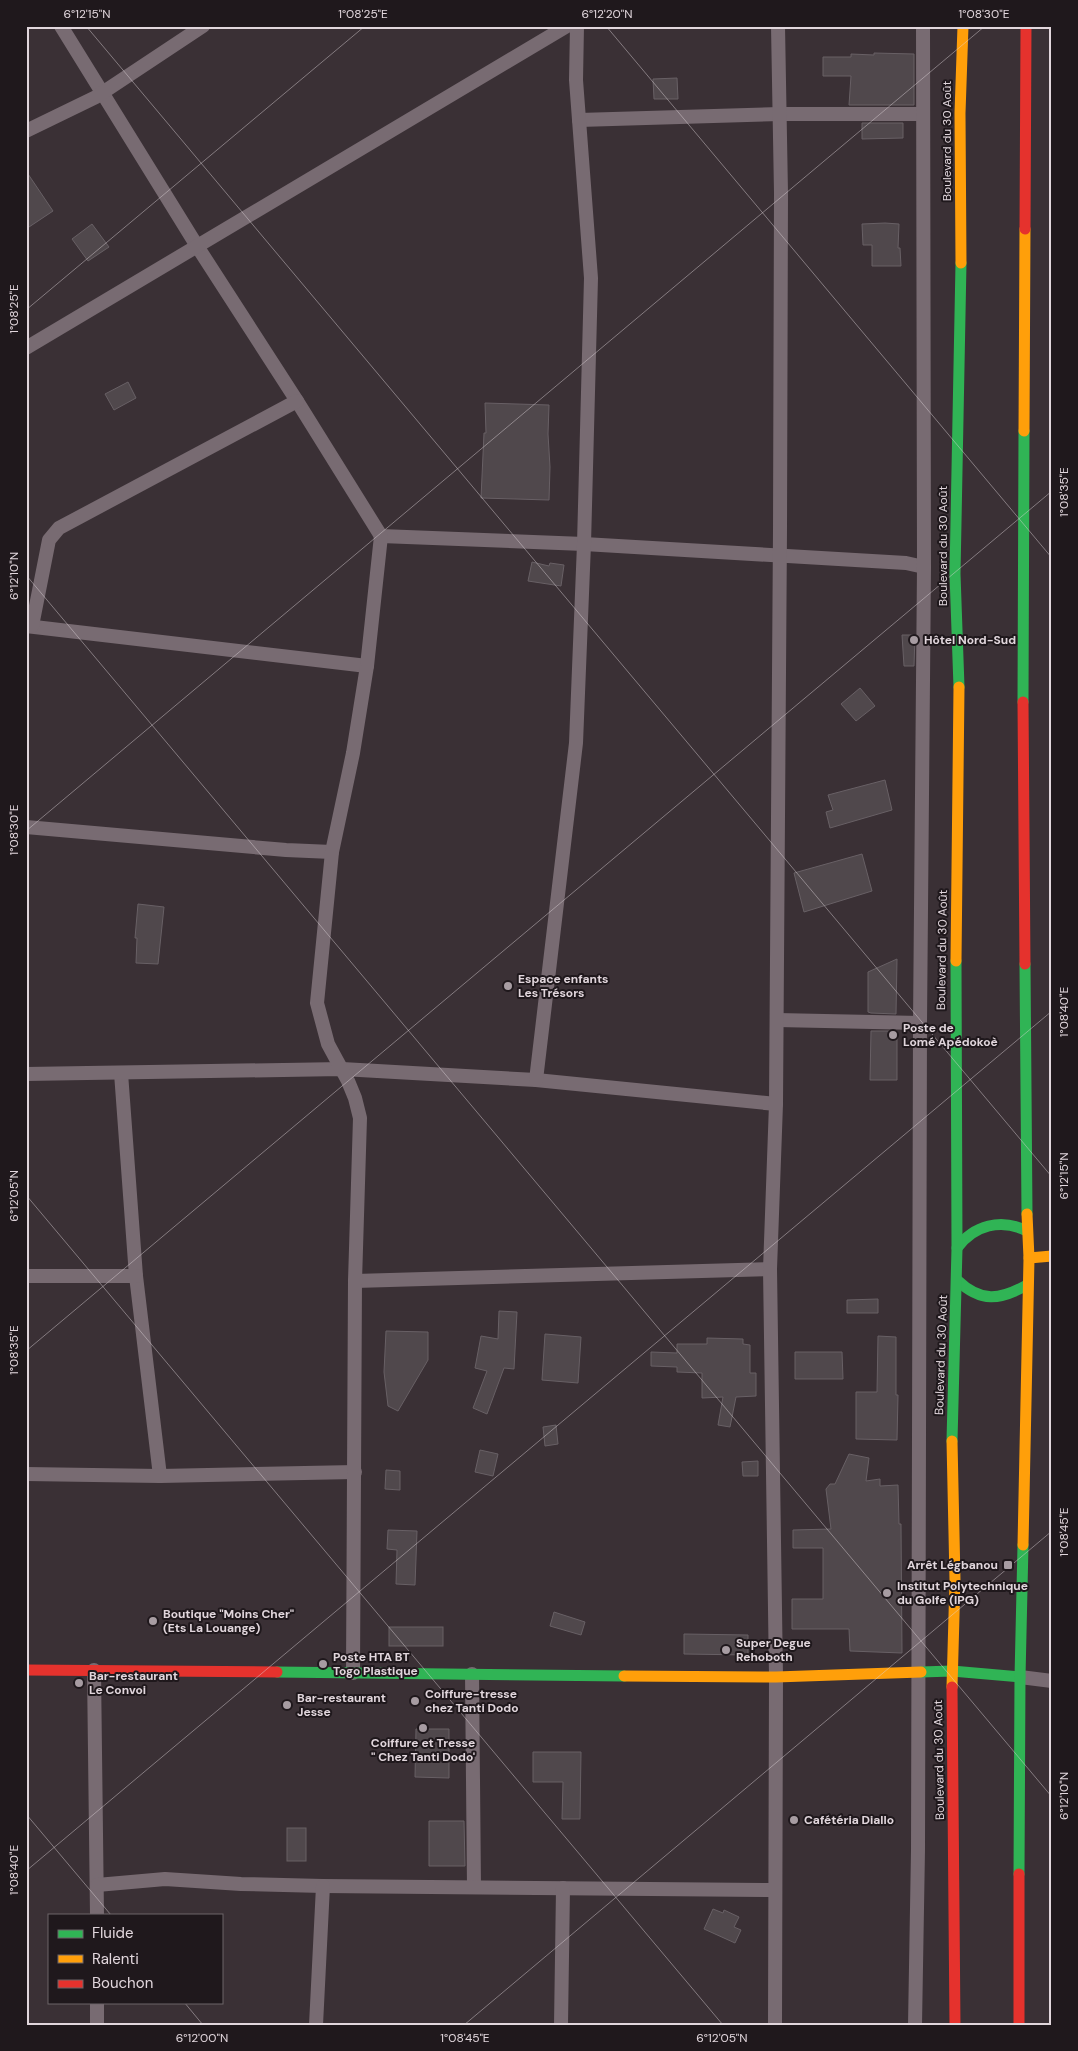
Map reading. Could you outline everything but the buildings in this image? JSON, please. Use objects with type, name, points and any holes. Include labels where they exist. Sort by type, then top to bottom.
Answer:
[{"type":"main road","name":"Boulevard du 30 Août","points":[[955,2025],[952,1671],[955,1580],[952,1447],[957,1280],[955,1023],[960,716],[955,574],[961,250],[960,113],[963,26]]},
{"type":"main road","points":[[1020,2025],[1020,1677],[1029,1258],[1027,1231],[1023,720],[1026,26]]},
{"type":"main road","points":[[957,1248],[971,1232],[987,1226],[1018,1225],[1027,1231]]},
{"type":"main road","points":[[1029,1258],[1052,1256]]},
{"type":"main road","points":[[957,1280],[972,1294],[986,1297],[1014,1293],[1027,1285]]},
{"type":"main road","points":[[26,1670],[776,1677],[952,1671],[1020,1677]]},
{"type":"street","points":[[61,26],[197,246],[381,536],[367,666],[353,753],[332,852],[317,1003],[328,1044],[355,1098],[360,1118],[355,1281],[353,1673]]},
{"type":"street","points":[[26,131],[87,102],[203,26]]},
{"type":"street","points":[[26,348],[567,26]]},
{"type":"street","points":[[536,1080],[576,743],[584,544],[591,278],[576,80],[578,26]]},
{"type":"street","points":[[775,2025],[776,1677],[770,1269],[776,1104],[780,555],[780,114],[778,26]]},
{"type":"street","points":[[915,2025],[924,567],[923,26]]},
{"type":"street","points":[[579,120],[780,114],[923,114]]},
{"type":"street","points":[[297,401],[59,528],[49,540],[29,626],[367,666]]},
{"type":"street","points":[[381,536],[584,544],[780,555],[906,563],[924,567]]},
{"type":"street","points":[[26,827],[276,849],[332,852]]},
{"type":"street","points":[[777,1020],[920,1023]]},
{"type":"street","points":[[26,1074],[342,1069],[536,1080],[776,1104]]},
{"type":"street","points":[[121,1073],[136,1276],[160,1476]]},
{"type":"street","points":[[355,1281],[770,1269]]},
{"type":"street","points":[[26,1276],[136,1276]]},
{"type":"street","points":[[26,1474],[160,1476],[355,1472]]},
{"type":"street","points":[[94,1670],[97,1914]]},
{"type":"street","points":[[472,1674],[474,1888]]},
{"type":"street","points":[[1020,1677],[1052,1680]]},
{"type":"street","points":[[97,1885],[165,1880],[323,1886],[775,1890]]},
{"type":"street","points":[[316,2025],[323,1886]]},
{"type":"street","points":[[561,2025],[563,1888]]},
{"type":"street","points":[[97,2004],[97,2025]]},
{"type":"traffic: fast","points":[[959,687],[955,574],[961,263]]},
{"type":"traffic: fast","points":[[1023,702],[1024,431]]},
{"type":"traffic: fast","points":[[952,1441],[957,1248],[956,961]]},
{"type":"traffic: fast","points":[[1025,964],[1027,1214]]},
{"type":"traffic: fast","points":[[957,1248],[971,1234],[989,1226],[1007,1225],[1027,1231]]},
{"type":"traffic: fast","points":[[957,1280],[974,1293],[991,1297],[1008,1294],[1027,1285]]},
{"type":"traffic: fast","points":[[1019,1874],[1023,1545]]},
{"type":"traffic: fast","points":[[921,1672],[952,1671],[1020,1677]]},
{"type":"traffic: fast","points":[[277,1672],[624,1676]]},
{"type":"traffic: slow","points":[[961,263],[960,113],[963,26]]},
{"type":"traffic: slow","points":[[1024,431],[1025,229]]},
{"type":"traffic: slow","points":[[956,961],[959,687]]},
{"type":"traffic: slow","points":[[1023,1545],[1029,1258],[1027,1214]]},
{"type":"traffic: slow","points":[[1029,1258],[1052,1256]]},
{"type":"traffic: slow","points":[[952,1441],[955,1580],[952,1687]]},
{"type":"traffic: slow","points":[[624,1676],[776,1677],[921,1672]]},
{"type":"traffic: jam","points":[[1025,229],[1026,26]]},
{"type":"traffic: jam","points":[[1023,702],[1025,964]]},
{"type":"traffic: jam","points":[[26,1670],[277,1672]]},
{"type":"traffic: jam","points":[[952,1687],[955,2025]]},
{"type":"traffic: jam","points":[[1019,1874],[1019,2025]]},
{"type":"place","name":"Hôtel Nord-Sud","points":[[914,640]]},
{"type":"place","name":"Espace enfants Les Trésors","points":[[508,986]]},
{"type":"place","name":"Poste de Lomé Apédokoè","points":[[893,1035]]},
{"type":"place","name":"Arrêt Légbanou","points":[[1008,1565]]},
{"type":"place","name":"Institut Polytechnique du Golfe (IPG)","points":[[887,1593]]},
{"type":"place","name":"Boutique \"Moins Cher\" (Ets La Louange)","points":[[153,1621]]},
{"type":"place","name":"Super Degue Rehoboth","points":[[726,1650]]},
{"type":"place","name":"Poste HTA BT Togo Plastique","points":[[323,1664]]},
{"type":"place","name":"Bar-restaurant Le Convoi","points":[[79,1683]]},
{"type":"place","name":"Coiffure-tresse chez Tanti Dodo","points":[[415,1701]]},
{"type":"place","name":"Bar-restaurant Jesse","points":[[287,1705]]},
{"type":"place","name":"Coiffure et Tresse \" Chez Tanti Dodo'","points":[[423,1728]]},
{"type":"place","name":"Cafétéria Diallo","points":[[794,1820]]}]
